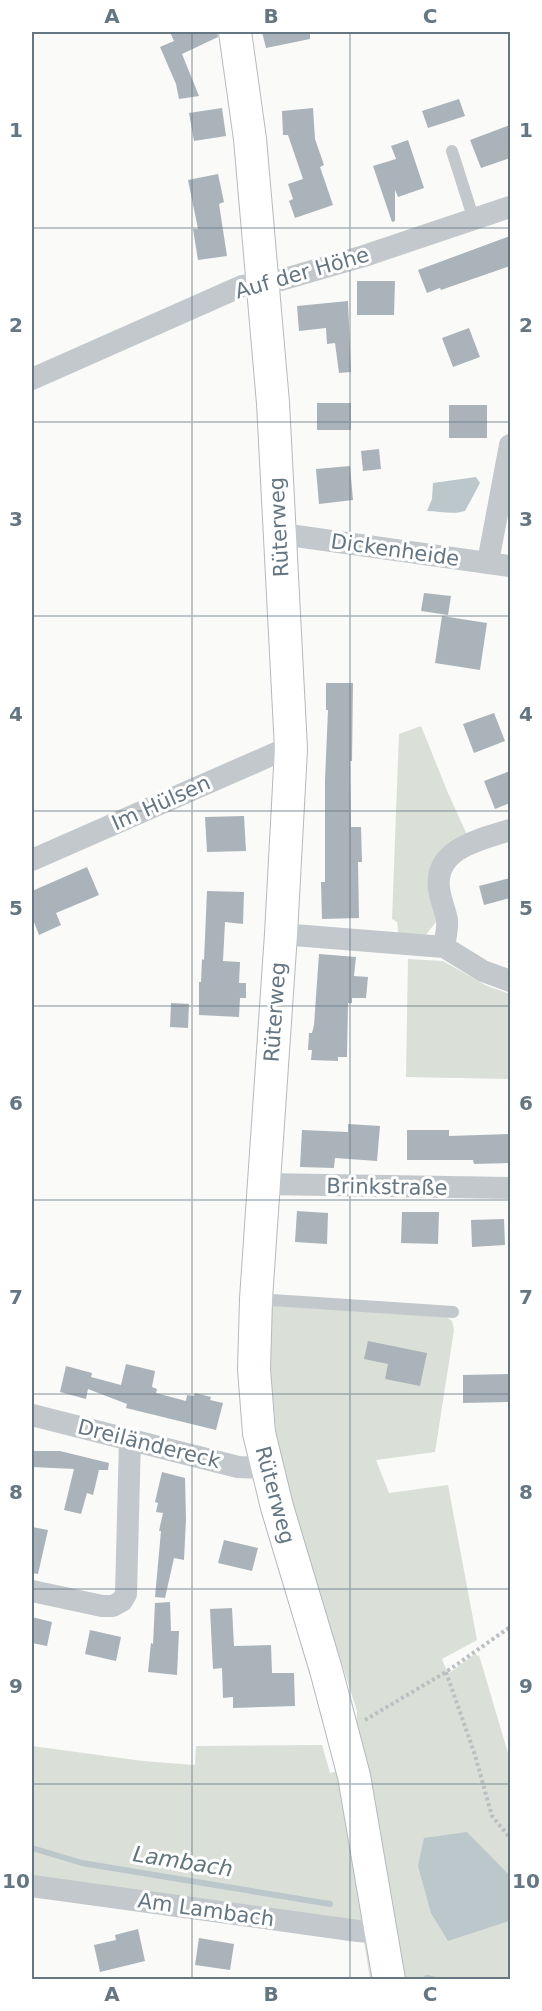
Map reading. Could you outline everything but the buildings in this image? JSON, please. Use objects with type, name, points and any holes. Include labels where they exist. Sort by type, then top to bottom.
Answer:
[{"type":"street","name":"Rüterweg","points":[[234,32],[250,140],[273,403],[291,749],[256,1299],[254,1369],[259,1433],[266,1468],[354,1776],[389,1980]]},
{"type":"street","name":"Auf der Höhe","points":[[32,379],[242,286],[282,280],[364,256],[510,207]]},
{"type":"street","points":[[488,562],[510,445]]},
{"type":"street","name":"Dickenheide","points":[[279,536],[296,536],[510,566]]},
{"type":"street","name":"Im Hülsen","points":[[32,860],[276,753],[291,749]]},
{"type":"street","points":[[444,947],[447,922],[439,888],[439,875],[444,863],[453,853],[467,844],[510,830]]},
{"type":"street","points":[[280,934],[444,947],[483,971],[510,981]]},
{"type":"street","name":"Brinkstraße","points":[[264,1184],[510,1188]]},
{"type":"street","name":"Dreiländereck","points":[[32,1415],[238,1467],[266,1468]]},
{"type":"street","points":[[32,1591],[102,1606],[113,1606],[122,1601],[126,1594],[130,1439]]},
{"type":"street","name":"Am Lambach","points":[[32,1886],[381,1933]]},
{"type":"lane","points":[[452,151],[474,220]]},
{"type":"lane","points":[[256,1299],[453,1312]]},
{"type":"path","points":[[343,1732],[405,1698],[510,1627]]},
{"type":"path","points":[[446,1672],[474,1752],[492,1816],[510,1838]]},
{"type":"shaded area","points":[[476,477],[480,483],[465,511],[451,513],[427,511],[432,499],[433,483]]},
{"type":"shaded area","points":[[421,726],[468,837],[461,840],[436,922],[424,937],[399,938],[397,922],[392,919],[399,734]]},
{"type":"shaded area","points":[[408,959],[443,961],[487,986],[510,994],[510,1079],[406,1077]]},
{"type":"shaded area","points":[[272,1301],[444,1315],[452,1321],[454,1330],[435,1452],[376,1460],[389,1493],[448,1485],[477,1640],[442,1659],[448,1674],[476,1653],[477,1656],[479,1655],[510,1760],[510,1979],[370,1979],[364,1941],[32,1897],[32,1746],[143,1761],[195,1765],[196,1746],[322,1745],[330,1773],[363,1765],[356,1729],[357,1711],[296,1520],[278,1452],[268,1350]]},
{"type":"shaded area","points":[[467,1832],[510,1876],[509,1921],[448,1941],[431,1913],[418,1866],[424,1838]]},
{"type":"waterway","name":"Lambach","points":[[32,1848],[82,1863],[330,1904]]},
{"type":"waterway","name":"Lambach","points":[[427,1978],[436,1980]]}]
